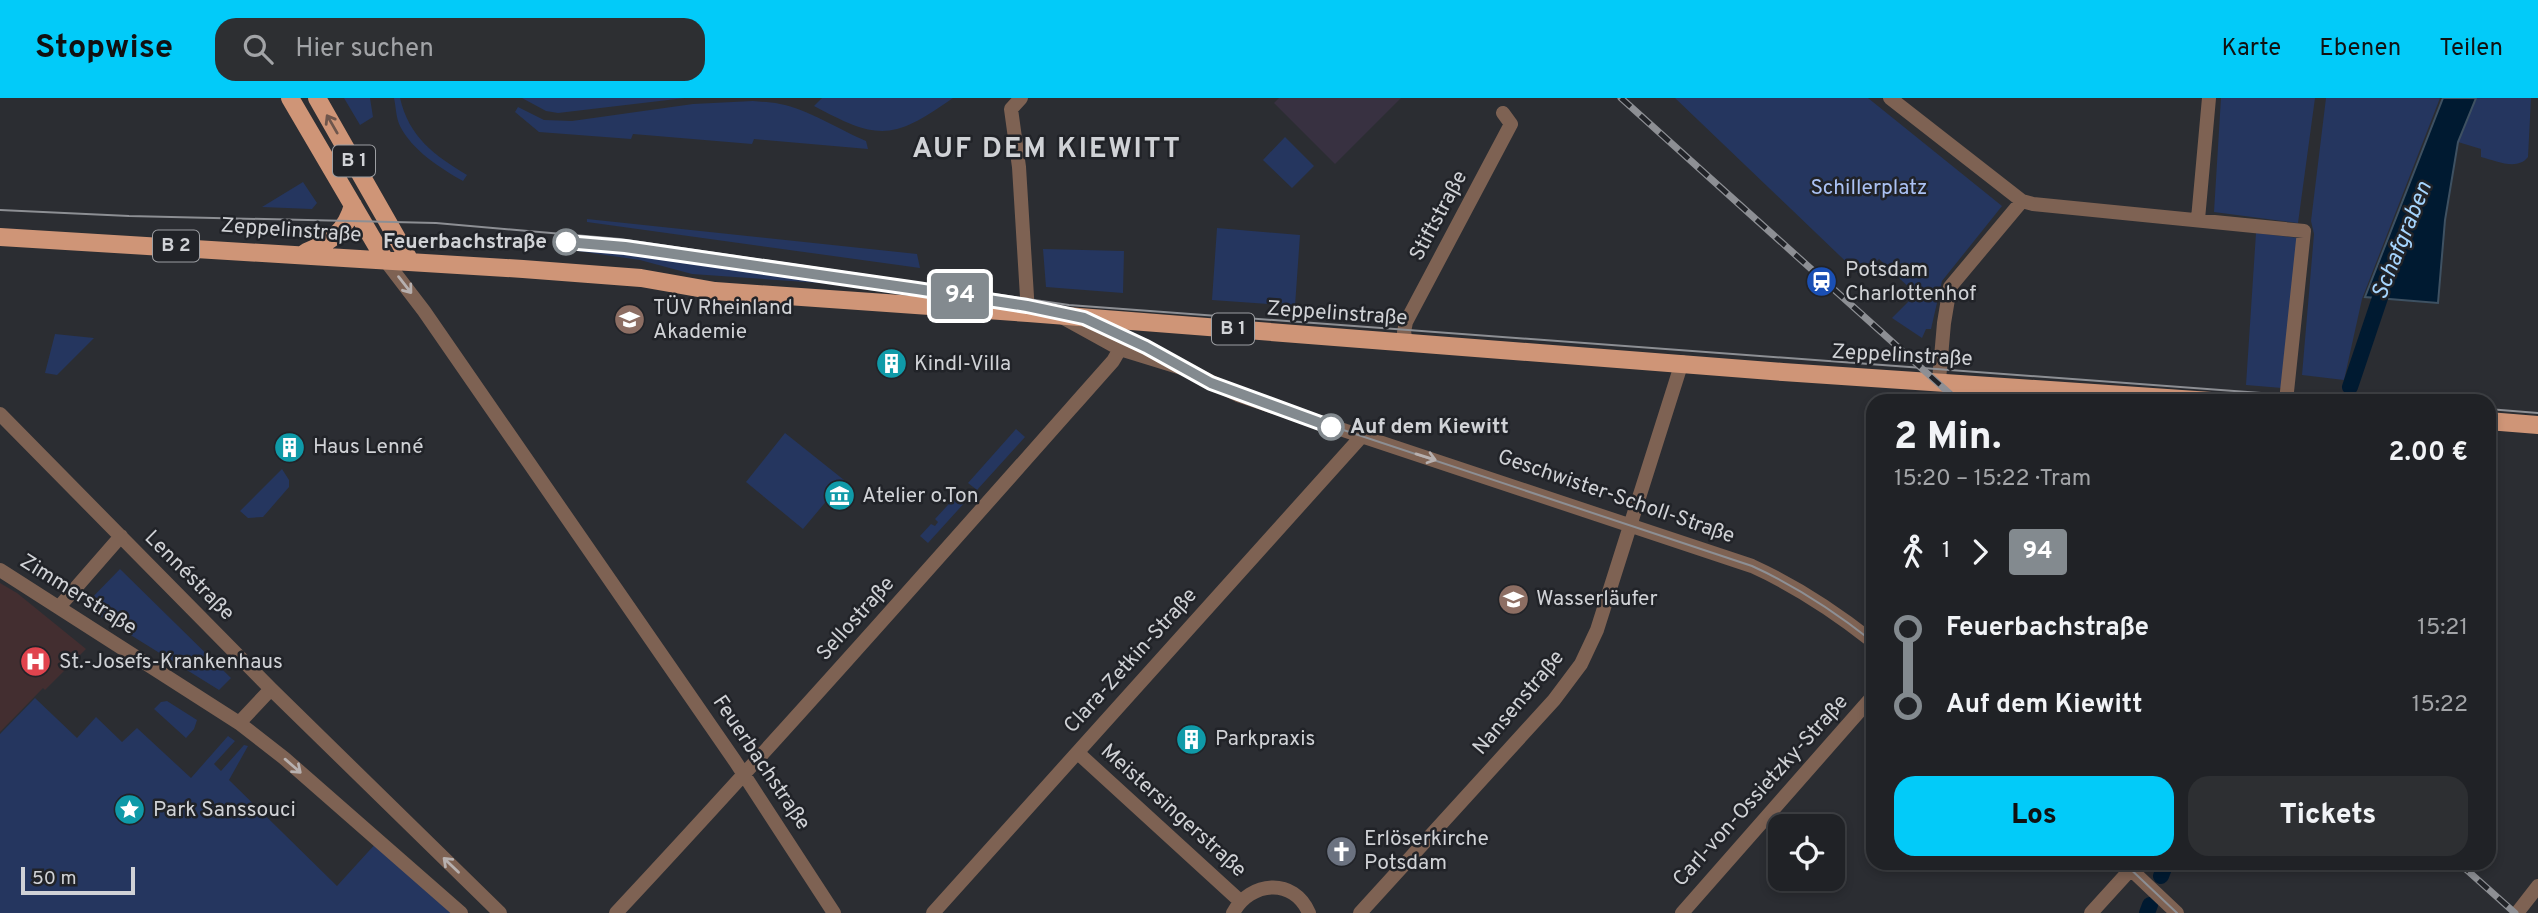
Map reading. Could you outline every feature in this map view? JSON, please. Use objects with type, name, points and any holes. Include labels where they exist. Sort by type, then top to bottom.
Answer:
[{"type":"main road","name":"B 1","points":[[290,98],[385,260]]},
{"type":"main road","name":"B 1","points":[[317,98],[410,261]]},
{"type":"main road","name":"B 2","points":[[301,254],[322,246],[338,235],[347,222],[353,205]]},
{"type":"main road","name":"Zeppelinstraße","points":[[0,236],[641,278],[715,291],[1406,341],[1797,373],[1939,380],[2120,394]]},
{"type":"main road","points":[[2496,422],[2538,425]]},
{"type":"street","points":[[1021,98],[1011,109],[1019,167],[1028,313]]},
{"type":"street","points":[[1890,98],[2022,201],[2304,231],[2287,394]]},
{"type":"street","points":[[2198,219],[2209,98]]},
{"type":"street","name":"Stiftstraße","points":[[1406,341],[1406,322],[1511,124],[1503,113]]},
{"type":"street","points":[[1939,380],[1950,287],[2022,201]]},
{"type":"street","name":"Feuerbachstraße","points":[[385,260],[425,311],[745,775],[834,913]]},
{"type":"street","name":"Geschwister-Scholl-Straße","points":[[1059,316],[1120,349],[1185,369],[1238,395],[1715,552],[1784,581],[1845,619],[1866,636]]},
{"type":"street","name":"Sellostraße","points":[[617,913],[745,775],[1113,361],[1120,349]]},
{"type":"street","name":"Nansenstraße","points":[[1360,913],[1554,700],[1581,664],[1597,630],[1682,362]]},
{"type":"street","name":"Lennéstraße","points":[[0,414],[271,689],[500,913]]},
{"type":"street","name":"Clara-Zetkin-Straße","points":[[933,913],[1361,437]]},
{"type":"street","points":[[60,607],[121,536]]},
{"type":"street","name":"Zimmerstraße","points":[[0,570],[239,723]]},
{"type":"street","points":[[271,689],[239,723],[284,758],[461,913]]},
{"type":"street","name":"Carl-von-Ossietzky-Straße","points":[[1682,913],[1866,704]]},
{"type":"street","name":"Meistersingerstraße","points":[[1077,753],[1236,907]]},
{"type":"street","points":[[2091,913],[2125,870]]},
{"type":"street","points":[[2132,870],[2177,913]]},
{"type":"street","points":[[2517,913],[2538,886]]},
{"type":"street","points":[[1236,907],[1250,892],[1275,887],[1298,898],[1309,913]]},
{"type":"shaded area","points":[[1279,98],[1401,98],[1335,164],[1274,103]]},
{"type":"shaded area","name":"St.-Josefs-Krankenhaus","points":[[0,583],[17,593],[86,649],[0,732]]},
{"type":"green space","points":[[344,98],[370,98],[373,117],[360,125]]},
{"type":"green space","points":[[394,98],[400,98],[410,124],[424,144],[467,175],[463,181],[419,151],[405,135],[399,123]]},
{"type":"green space","points":[[522,98],[685,98],[558,113],[546,111]]},
{"type":"green space","points":[[822,98],[953,98],[915,122],[885,131],[855,125],[814,106]]},
{"type":"green space","name":"Schillerplatz","points":[[1675,98],[1868,98],[2002,206],[1942,281],[1931,329],[1926,329],[1922,338],[1892,318],[1916,294],[1879,259],[1862,277]]},
{"type":"green space","points":[[2221,98],[2315,98],[2298,223],[2214,212]]},
{"type":"green space","points":[[2326,98],[2440,98],[2362,299],[2344,380],[2302,375],[2314,234],[2311,221]]},
{"type":"green space","points":[[2476,98],[2531,98],[2528,157],[2518,163],[2506,164],[2481,157],[2481,149],[2458,142]]},
{"type":"green space","points":[[753,101],[777,103],[801,110],[866,141],[868,149],[754,139],[752,144],[633,134],[631,139],[539,132],[515,112],[518,107],[544,120],[572,121],[693,104]]},
{"type":"green space","points":[[1285,137],[1314,166],[1292,188],[1263,160]]},
{"type":"green space","points":[[303,182],[317,203],[312,209],[262,207]]},
{"type":"green space","points":[[587,219],[917,254],[920,268],[587,222]]},
{"type":"green space","points":[[1217,228],[1300,235],[1295,306],[1212,300]]},
{"type":"green space","points":[[2256,233],[2298,238],[2282,388],[2246,385]]},
{"type":"green space","points":[[578,246],[654,254],[863,286],[692,274],[640,260],[577,251]]},
{"type":"green space","points":[[1043,249],[1124,251],[1123,293],[1046,287]]},
{"type":"green space","points":[[55,334],[94,338],[57,375],[45,373]]},
{"type":"green space","points":[[1016,429],[1025,437],[977,490],[968,483]]},
{"type":"green space","points":[[785,433],[844,480],[803,529],[746,482]]},
{"type":"green space","points":[[282,469],[289,480],[289,487],[263,517],[248,518],[240,511]]},
{"type":"green space","points":[[959,493],[967,500],[928,543],[920,536],[931,524],[935,526],[938,522],[935,519]]},
{"type":"green space","points":[[120,569],[231,678],[219,690],[84,606]]},
{"type":"green space","name":"Park Sanssouci","points":[[35,698],[77,738],[96,717],[122,742],[137,728],[191,778],[228,736],[235,741],[214,764],[221,771],[244,745],[248,746],[229,780],[337,886],[378,841],[460,913],[0,913],[0,734]]},
{"type":"green space","points":[[167,701],[197,720],[194,729],[186,738],[154,709],[161,702]]},
{"type":"water","points":[[2443,98],[2476,98],[2458,142],[2445,220],[2438,303],[2365,297]]},
{"type":"waterway","name":"Schafgraben","points":[[2350,387],[2386,280]]},
{"type":"waterway","name":"Schafgraben","points":[[2161,876],[2163,870]]},
{"type":"waterway","name":"Schafgraben","points":[[2147,913],[2150,905]]},
{"type":"tram line","points":[[0,210],[129,216],[436,223],[620,239],[1069,305],[2274,394]]},
{"type":"tram line","name":"94","points":[[566,242],[625,247],[917,289],[1084,318],[1238,395],[1331,427]]},
{"type":"tram line","points":[[1058,313],[1084,318],[1238,395],[1752,566],[1814,600],[1866,636]]},
{"type":"tram line","points":[[2496,410],[2538,413]]},
{"type":"tram line","points":[[2131,870],[2177,913]]},
{"type":"railway","points":[[1621,98],[1950,394]]},
{"type":"railway","points":[[2467,870],[2515,913]]},
{"type":"place","name":"Feuerbachstraße","points":[[566,242]]},
{"type":"place","name":"Potsdam Charlottenhof","points":[[1822,282]]},
{"type":"place","name":"TÜV Rheinland Akademie","points":[[630,320]]},
{"type":"place","name":"Kindl-Villa","points":[[891,364]]},
{"type":"place","name":"Auf dem Kiewitt","points":[[1331,427]]},
{"type":"place","name":"Haus Lenné","points":[[290,447]]},
{"type":"place","name":"Atelier o.Ton","points":[[839,496]]},
{"type":"place","name":"Wasserläufer","points":[[1513,599]]},
{"type":"place","name":"St.-Josefs-Krankenhaus","points":[[36,662]]},
{"type":"place","name":"Parkpraxis","points":[[1192,739]]},
{"type":"place","name":"Park Sanssouci","points":[[130,810]]},
{"type":"place","name":"Erlöserkirche Potsdam","points":[[1341,851]]},
{"type":"district","name":"AUF DEM KIEWITT","points":[[1047,150]]}]
